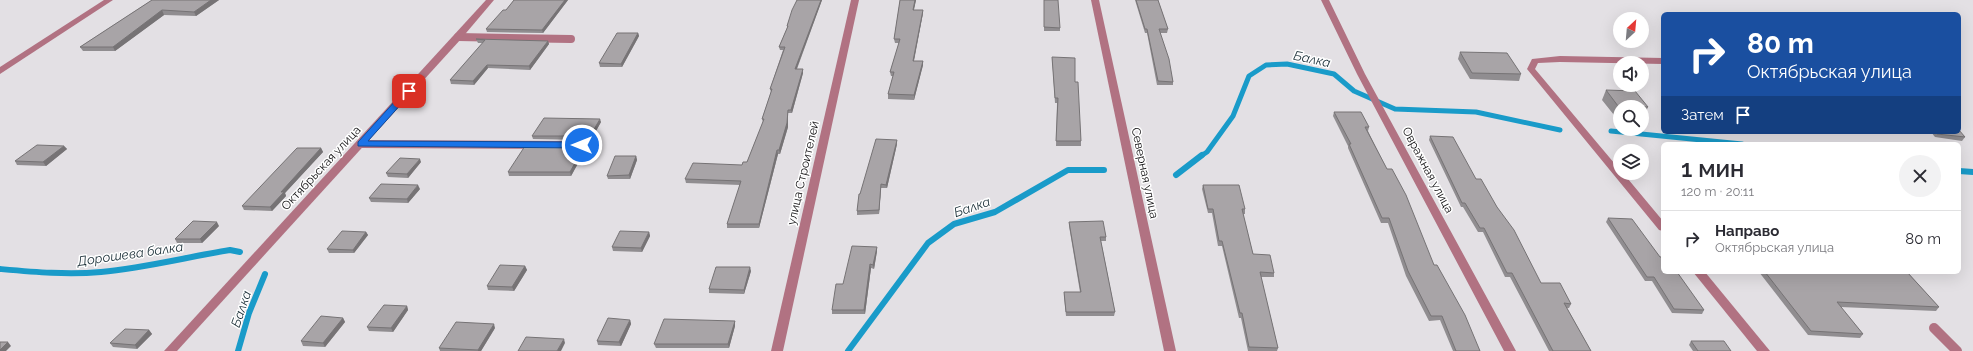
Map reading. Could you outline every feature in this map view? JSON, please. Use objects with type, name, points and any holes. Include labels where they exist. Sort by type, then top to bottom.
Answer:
[{"type":"street","points":[[0,71],[109,0]]},
{"type":"street","name":"Октябрьская улица","points":[[170,351],[361,144],[490,0]]},
{"type":"street","name":"улица Строителей","points":[[777,351],[855,0]]},
{"type":"street","name":"Северная улица","points":[[1095,0],[1170,351]]},
{"type":"street","name":"Овражная улица","points":[[1325,0],[1361,74],[1510,351]]},
{"type":"street","points":[[1661,61],[1535,61],[1531,69],[1661,226]]},
{"type":"street","points":[[1701,274],[1764,351]]},
{"type":"lane","points":[[458,37],[571,39]]},
{"type":"lane","points":[[361,144],[582,145]]},
{"type":"lane","points":[[1934,328],[1957,351]]},
{"type":"building","points":[[152,0],[211,0],[194,12],[162,10],[113,47],[80,47]]},
{"type":"building","points":[[514,0],[565,0],[542,30],[486,29]]},
{"type":"building","points":[[797,0],[821,0],[795,69],[803,69],[791,110],[788,110],[787,123],[779,150],[777,150],[759,224],[727,224],[741,181],[685,179],[693,163],[742,165],[743,162],[747,162],[764,119],[762,119],[772,89],[770,89],[785,47],[779,47]]},
{"type":"building","points":[[900,0],[915,0],[913,10],[923,10],[913,61],[923,61],[914,95],[888,94],[894,72],[890,72],[900,39],[894,39]]},
{"type":"building","points":[[1044,0],[1058,0],[1060,28],[1044,27]]},
{"type":"building","points":[[1136,0],[1158,0],[1168,29],[1159,29],[1169,59],[1173,82],[1158,81],[1147,29],[1145,29]]},
{"type":"building","points":[[617,33],[638,33],[621,64],[599,63]]},
{"type":"building","points":[[476,39],[548,41],[529,66],[487,65],[473,81],[450,80],[485,40]]},
{"type":"building","points":[[1460,52],[1507,53],[1521,74],[1472,73]]},
{"type":"building","points":[[1052,57],[1075,58],[1075,82],[1078,82],[1081,141],[1056,141],[1058,98],[1055,98]]},
{"type":"building","points":[[1606,90],[1613,90],[1613,92],[1636,92],[1642,100],[1614,100]]},
{"type":"building","points":[[1334,112],[1361,112],[1369,127],[1365,127],[1387,169],[1392,169],[1406,195],[1434,265],[1437,265],[1465,315],[1480,351],[1456,351],[1442,316],[1431,316],[1408,271],[1389,218],[1382,218],[1349,144],[1351,144]]},
{"type":"building","points":[[544,118],[600,119],[586,143],[586,138],[581,136],[532,136]]},
{"type":"building","points":[[1961,132],[1965,137],[1937,134],[1961,134]]},
{"type":"building","points":[[1430,136],[1453,137],[1476,179],[1481,179],[1497,207],[1514,230],[1541,283],[1560,283],[1571,304],[1564,303],[1591,351],[1553,351],[1512,273],[1507,273],[1484,228],[1480,228],[1465,203],[1462,203]]},
{"type":"building","points":[[876,139],[897,140],[886,185],[881,184],[879,210],[857,211],[859,194]]},
{"type":"building","points":[[37,145],[64,146],[43,162],[15,161]]},
{"type":"building","points":[[585,145],[570,172],[508,172],[525,146],[581,147]]},
{"type":"building","points":[[297,148],[321,148],[281,192],[284,192],[270,207],[242,206]]},
{"type":"building","points":[[615,156],[636,156],[629,175],[607,176]]},
{"type":"building","points":[[400,158],[420,159],[407,174],[386,173]]},
{"type":"building","points":[[381,184],[418,185],[407,199],[369,198]]},
{"type":"building","points":[[1203,185],[1239,185],[1245,209],[1242,209],[1253,254],[1270,255],[1274,273],[1260,272],[1278,348],[1249,347],[1242,313],[1240,313],[1222,241],[1219,241],[1213,209],[1208,209]]},
{"type":"building","points":[[1608,218],[1632,219],[1661,257],[1661,274],[1678,274],[1704,310],[1674,309],[1654,277],[1647,277]]},
{"type":"building","points":[[193,221],[217,222],[200,239],[175,239]]},
{"type":"building","points":[[1103,221],[1106,237],[1100,237],[1115,312],[1066,312],[1064,292],[1081,292],[1069,222]]},
{"type":"building","points":[[342,231],[366,232],[353,250],[327,249]]},
{"type":"building","points":[[620,231],[649,232],[641,248],[612,247]]},
{"type":"building","points":[[852,246],[877,247],[873,265],[870,264],[864,310],[832,310],[836,284],[843,284]]},
{"type":"building","points":[[500,265],[525,266],[512,287],[487,286]]},
{"type":"building","points":[[716,267],[750,267],[744,290],[709,289]]},
{"type":"building","points":[[1767,274],[1909,274],[1939,307],[1837,302],[1863,334],[1811,331]]},
{"type":"building","points":[[384,305],[407,306],[391,328],[367,327]]},
{"type":"building","points":[[321,316],[343,318],[323,343],[301,341]]},
{"type":"building","points":[[608,318],[630,320],[619,342],[597,341]]},
{"type":"building","points":[[664,319],[735,321],[728,344],[654,344]]},
{"type":"building","points":[[456,322],[494,324],[478,350],[439,348]]},
{"type":"building","points":[[125,329],[149,330],[135,345],[110,343]]},
{"type":"building","points":[[526,337],[564,339],[557,351],[518,351]]},
{"type":"building","points":[[1691,341],[1724,341],[1731,351],[1698,351]]},
{"type":"building","points":[[0,342],[8,342],[0,350]]},
{"type":"waterway","name":"Балка","points":[[1201,156],[1207,152],[1233,116],[1249,76],[1266,65],[1287,64],[1334,74],[1354,91],[1395,109],[1476,112],[1560,130]]},
{"type":"waterway","name":"Балка","points":[[1611,131],[1722,142]]},
{"type":"waterway","name":"Балка","points":[[1176,175],[1202,155]]},
{"type":"waterway","name":"Балка","points":[[848,351],[928,243],[954,224],[995,212],[1068,170],[1104,170]]},
{"type":"waterway","name":"Балка","points":[[1961,171],[1973,172]]},
{"type":"waterway","name":"Дорошева балка","points":[[0,269],[38,272],[88,273],[149,265],[230,250],[240,252]]},
{"type":"waterway","name":"Балка","points":[[238,351],[249,313],[265,274]]},
{"type":"route","points":[[409,91],[361,144],[582,145]]}]
